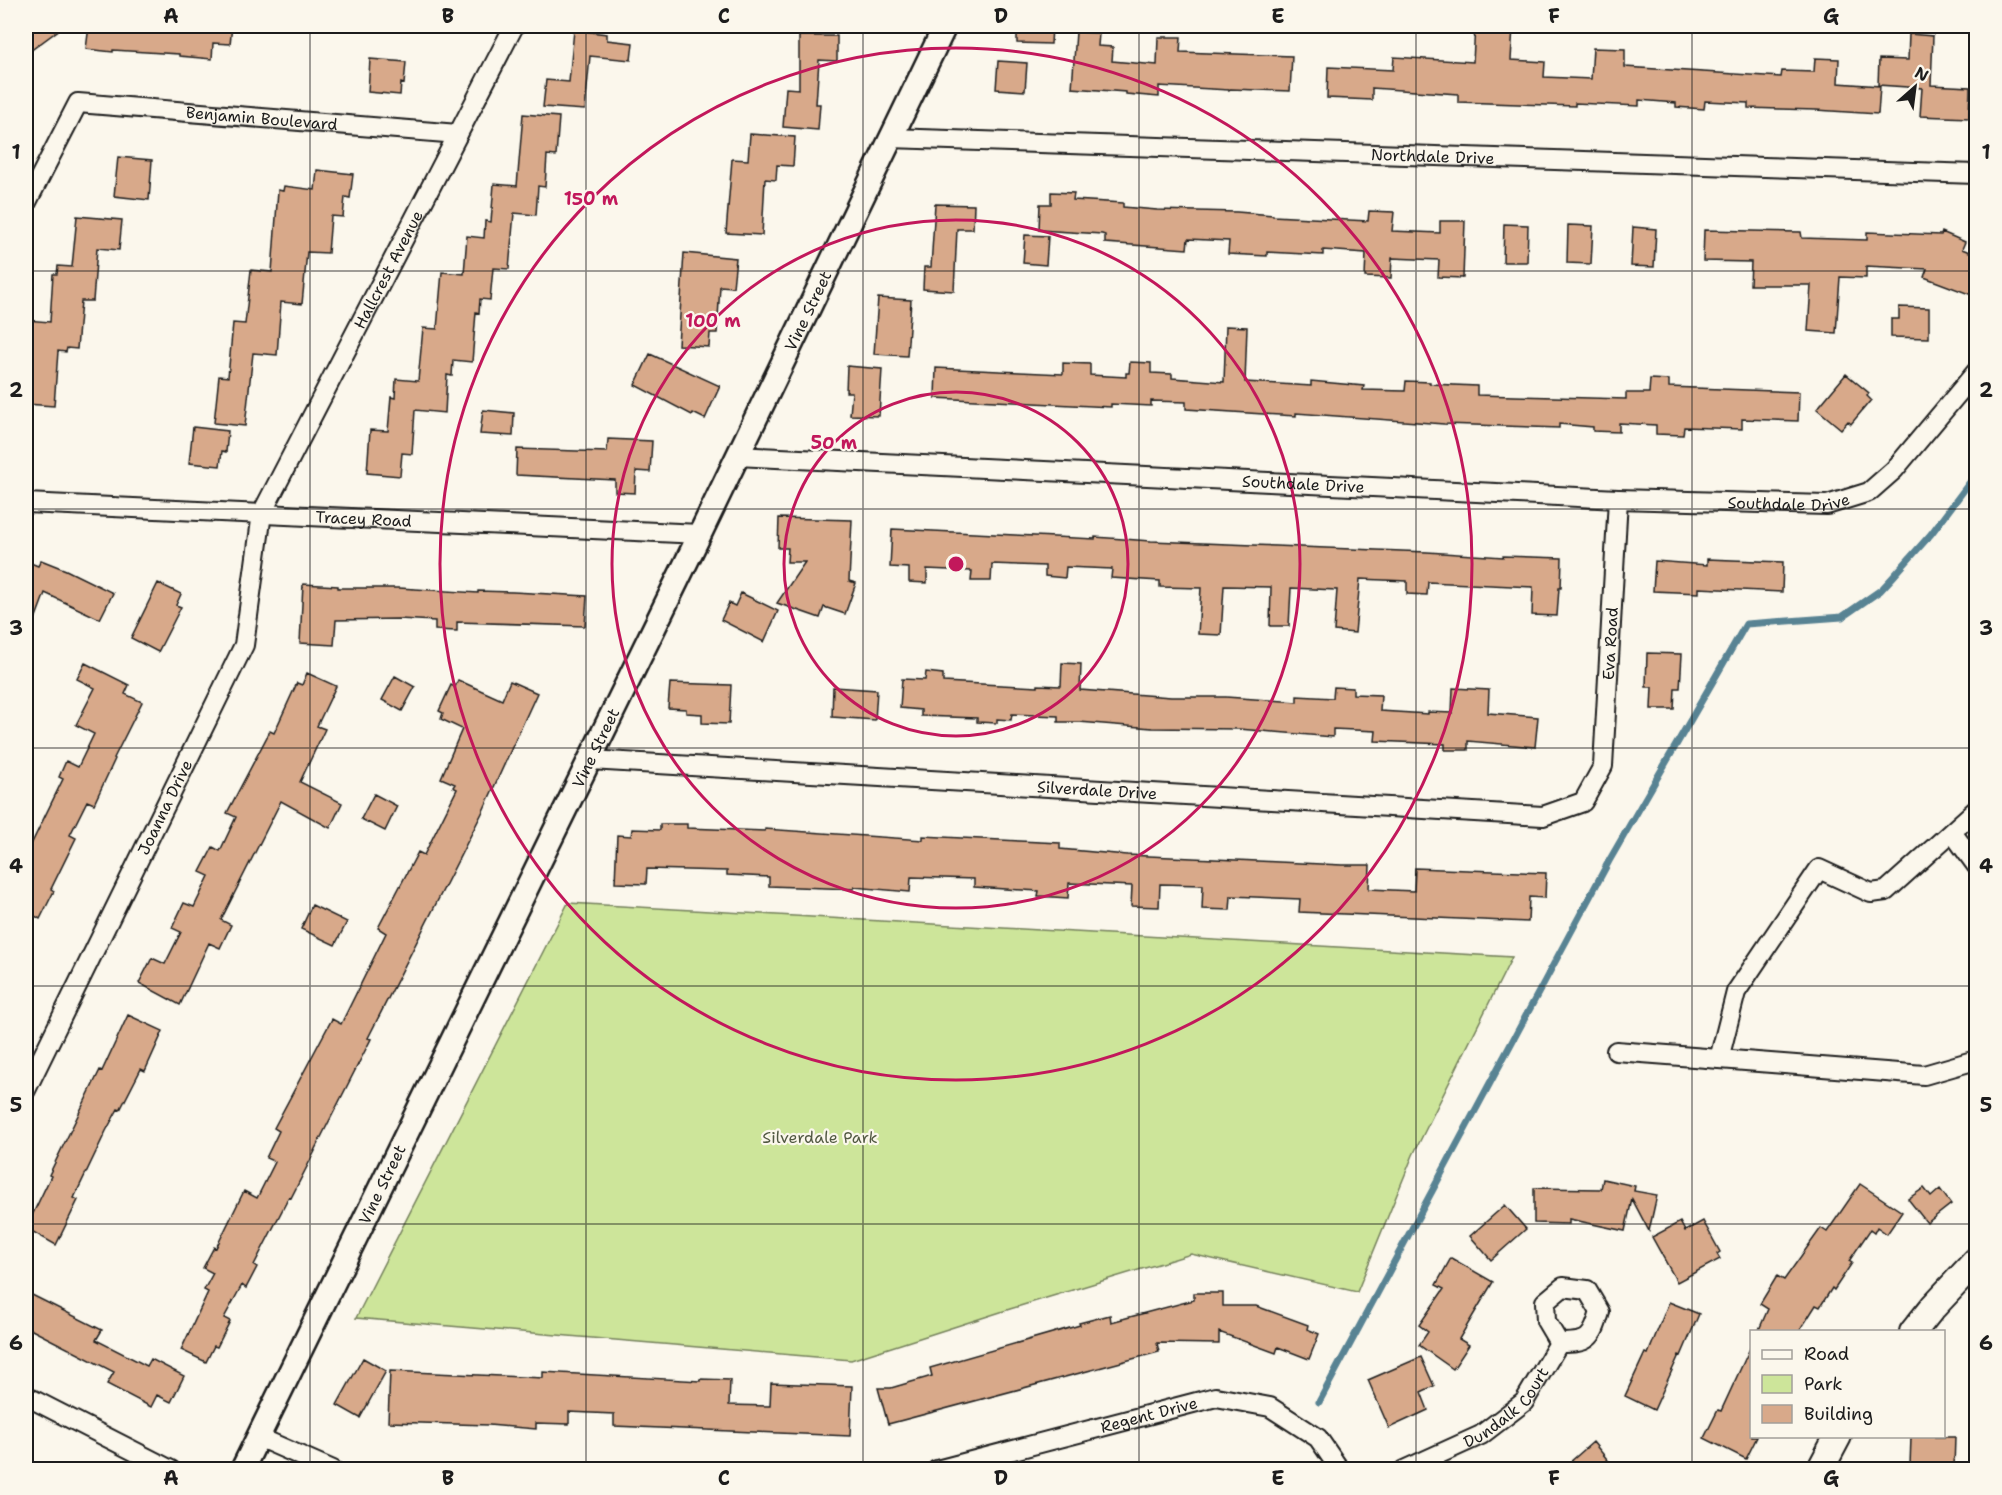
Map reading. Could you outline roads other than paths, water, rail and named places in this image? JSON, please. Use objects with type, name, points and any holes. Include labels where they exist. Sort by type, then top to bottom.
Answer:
[{"type":"main road","points":[[1914,1330],[1977,1261]]},
{"type":"main road","points":[[1820,1470],[1837,1438]]},
{"type":"street","name":"Hallcrest Avenue","points":[[262,513],[514,26]]},
{"type":"street","name":"Vine Street","points":[[242,1470],[700,534],[945,26]]},
{"type":"street","name":"Benjamin Boulevard","points":[[26,204],[78,103],[458,134]]},
{"type":"street","name":"Northdale Drive","points":[[890,138],[1977,174]]},
{"type":"street","name":"Southdale Drive","points":[[737,456],[1618,499],[1827,505],[1869,492],[1894,470],[1977,372]]},
{"type":"street","name":"Eva Road","points":[[1593,784],[1603,766],[1618,499]]},
{"type":"street","name":"Tracey Road","points":[[26,503],[700,534]]},
{"type":"street","name":"Joanna Drive","points":[[26,1090],[244,645],[262,513]]},
{"type":"street","name":"Silverdale Drive","points":[[590,759],[1544,816],[1583,802],[1593,784]]},
{"type":"street","points":[[1719,1059],[1736,992],[1819,869],[1871,893],[1886,891],[1977,810]]},
{"type":"street","points":[[1952,832],[1977,865]]},
{"type":"street","points":[[1616,1051],[1924,1075],[1977,1060]]},
{"type":"street","name":"Dundalk Court","points":[[1404,1470],[1481,1435],[1524,1402],[1559,1343]]},
{"type":"street","points":[[26,1396],[171,1470]]},
{"type":"street","name":"Regent Drive","points":[[937,1470],[985,1463],[1216,1397],[1270,1407],[1318,1438],[1340,1470]]},
{"type":"street","points":[[258,1437],[333,1470]]},
{"type":"waterway","points":[[1319,1402],[1609,861],[1746,624],[1842,617],[1881,590],[1931,534],[1976,474]]},
{"type":"waterway","points":[[1283,1470],[1286,1465]]},
{"type":"park label","name":"Silverdale Park","points":[[820,1137]]}]
